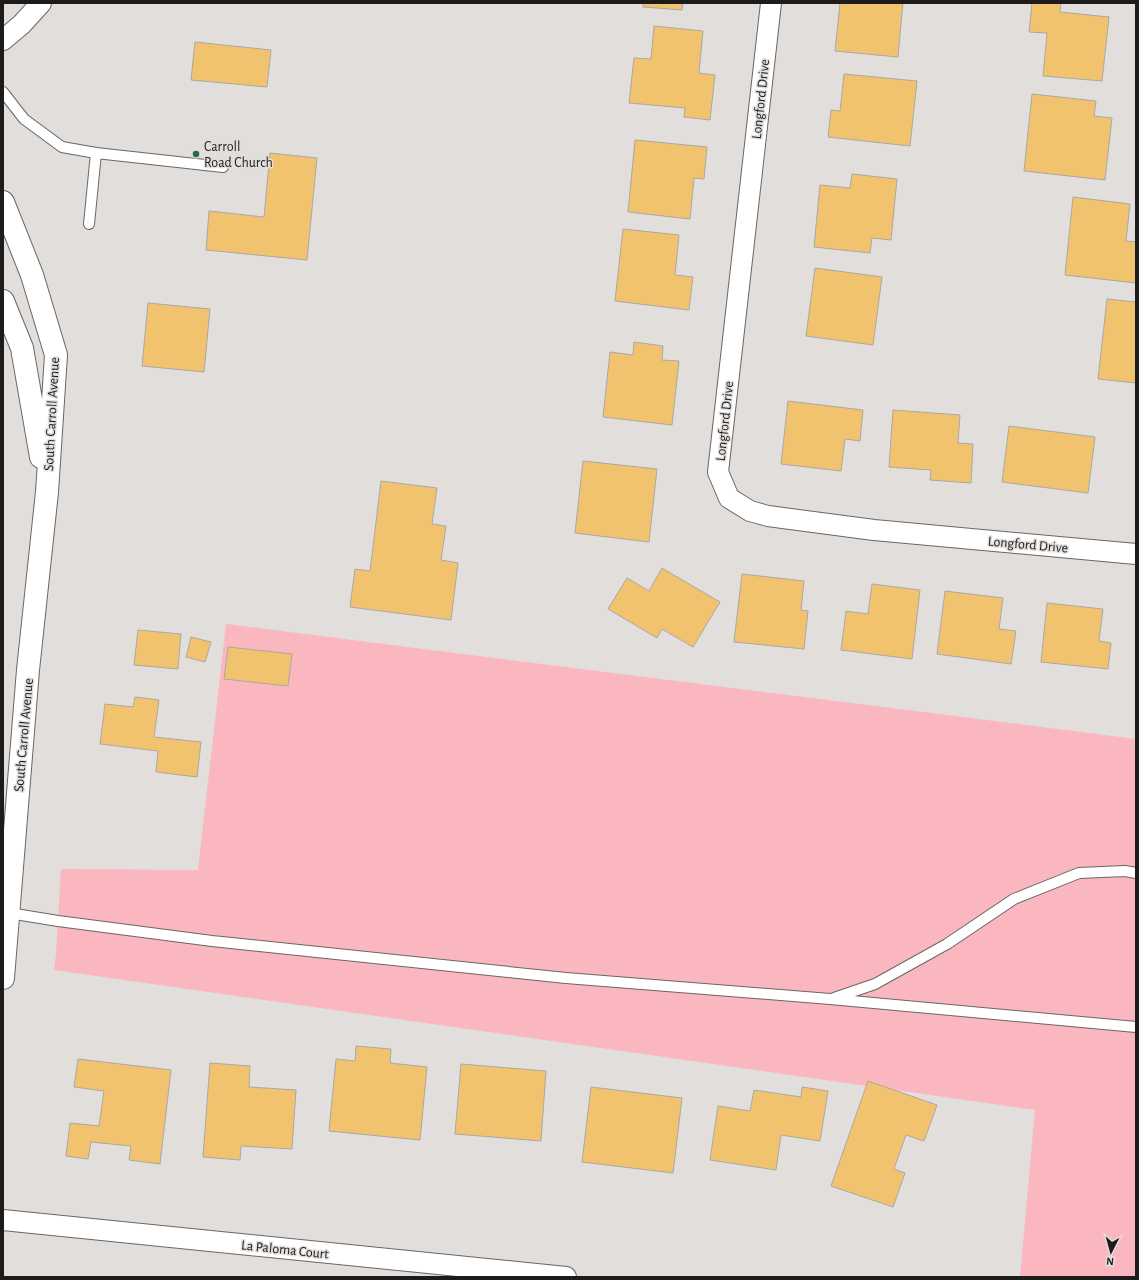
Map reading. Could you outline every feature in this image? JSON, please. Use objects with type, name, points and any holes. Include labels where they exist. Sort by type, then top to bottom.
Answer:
[{"type":"main road","name":"South Carroll Avenue","points":[[3,202],[32,275],[56,355],[47,492],[28,670],[3,978]]},
{"type":"main road","name":"South Carroll Avenue","points":[[3,301],[22,348],[47,492]]},
{"type":"street","points":[[3,40],[22,24],[41,3]]},
{"type":"street","name":"Longford Drive","points":[[770,3],[718,472],[729,498],[750,510],[768,516],[874,530],[1136,554]]},
{"type":"street","name":"La Paloma Court","points":[[3,1220],[566,1277]]},
{"type":"lane","points":[[3,92],[24,119],[62,147],[96,153],[223,167]]},
{"type":"lane","points":[[89,224],[96,153]]},
{"type":"lane","points":[[830,999],[875,984],[947,944],[1014,899],[1021,896],[1079,873],[1125,871],[1136,873]]},
{"type":"lane","points":[[9,913],[58,921],[212,941],[566,978],[830,999],[1136,1027]]},
{"type":"shaded area","points":[[226,624],[1136,739],[1136,1277],[1020,1277],[1035,1110],[54,970],[61,869],[198,870]]},
{"type":"building","points":[[643,3],[683,3],[682,10],[643,7]]},
{"type":"building","points":[[840,3],[903,3],[898,57],[835,51]]},
{"type":"building","points":[[1032,3],[1061,3],[1060,12],[1109,17],[1102,81],[1043,76],[1047,33],[1029,32]]},
{"type":"building","points":[[654,26],[703,31],[699,73],[715,75],[710,120],[684,117],[685,108],[629,103],[634,58],[651,59]]},
{"type":"building","points":[[195,42],[271,50],[267,87],[191,80]]},
{"type":"building","points":[[844,74],[917,81],[910,146],[828,137],[831,110],[840,111]]},
{"type":"building","points":[[1032,94],[1096,101],[1094,116],[1112,118],[1105,180],[1024,171]]},
{"type":"building","points":[[635,140],[707,147],[704,179],[694,178],[690,219],[628,212]]},
{"type":"building","points":[[270,153],[317,158],[307,260],[206,250],[209,211],[264,217]]},
{"type":"building","points":[[852,174],[897,179],[891,240],[872,238],[870,253],[814,247],[820,185],[850,188]]},
{"type":"building","points":[[1073,197],[1130,204],[1126,241],[1136,242],[1136,283],[1065,275]]},
{"type":"building","points":[[623,229],[679,235],[675,275],[693,277],[689,310],[615,301]]},
{"type":"building","points":[[815,268],[882,277],[873,345],[806,336]]},
{"type":"building","points":[[1107,299],[1136,302],[1136,383],[1098,379]]},
{"type":"building","points":[[148,303],[210,309],[204,372],[142,366]]},
{"type":"building","points":[[634,342],[663,346],[662,360],[679,361],[672,425],[603,417],[610,352],[633,355]]},
{"type":"building","points":[[788,401],[863,410],[860,441],[845,439],[841,471],[781,464]]},
{"type":"building","points":[[893,410],[960,415],[958,443],[973,444],[971,483],[930,480],[931,470],[889,467]]},
{"type":"building","points":[[1009,426],[1095,437],[1088,493],[1002,482]]},
{"type":"building","points":[[583,461],[657,469],[649,542],[575,533]]},
{"type":"building","points":[[381,481],[437,488],[432,524],[446,526],[441,560],[458,563],[451,620],[350,607],[355,569],[370,571]]},
{"type":"building","points":[[662,568],[720,602],[693,647],[662,629],[657,638],[608,609],[627,578],[649,591]]},
{"type":"building","points":[[742,574],[804,581],[801,610],[808,611],[804,649],[734,642]]},
{"type":"building","points":[[872,584],[920,590],[912,659],[841,650],[846,611],[868,614]]},
{"type":"building","points":[[945,591],[1003,598],[999,629],[1016,631],[1011,664],[937,654]]},
{"type":"building","points":[[1047,603],[1103,609],[1099,641],[1111,643],[1108,669],[1041,662]]},
{"type":"building","points":[[138,630],[181,634],[178,669],[134,665]]},
{"type":"building","points":[[191,637],[211,642],[205,662],[186,657]]},
{"type":"building","points":[[228,647],[292,654],[288,686],[224,679]]},
{"type":"building","points":[[135,697],[159,700],[154,737],[201,742],[197,777],[156,772],[158,751],[100,744],[105,704],[133,707]]},
{"type":"building","points":[[356,1046],[391,1049],[390,1063],[427,1067],[420,1140],[329,1131],[336,1059],[355,1061]]},
{"type":"building","points":[[78,1059],[171,1070],[160,1164],[129,1160],[131,1146],[91,1142],[88,1159],[66,1156],[70,1123],[99,1126],[104,1091],[74,1087]]},
{"type":"building","points":[[210,1063],[250,1066],[249,1087],[296,1090],[292,1149],[241,1146],[240,1160],[203,1157]]},
{"type":"building","points":[[461,1064],[546,1071],[541,1141],[455,1134]]},
{"type":"building","points":[[868,1081],[937,1105],[924,1141],[906,1135],[894,1169],[905,1173],[893,1207],[831,1186]]},
{"type":"building","points":[[591,1087],[682,1098],[673,1173],[582,1162]]},
{"type":"building","points":[[802,1087],[828,1091],[820,1141],[781,1135],[776,1170],[710,1160],[718,1106],[750,1111],[754,1090],[801,1097]]},
{"type":"place","name":"Carroll Road Church","points":[[196,154]]}]
